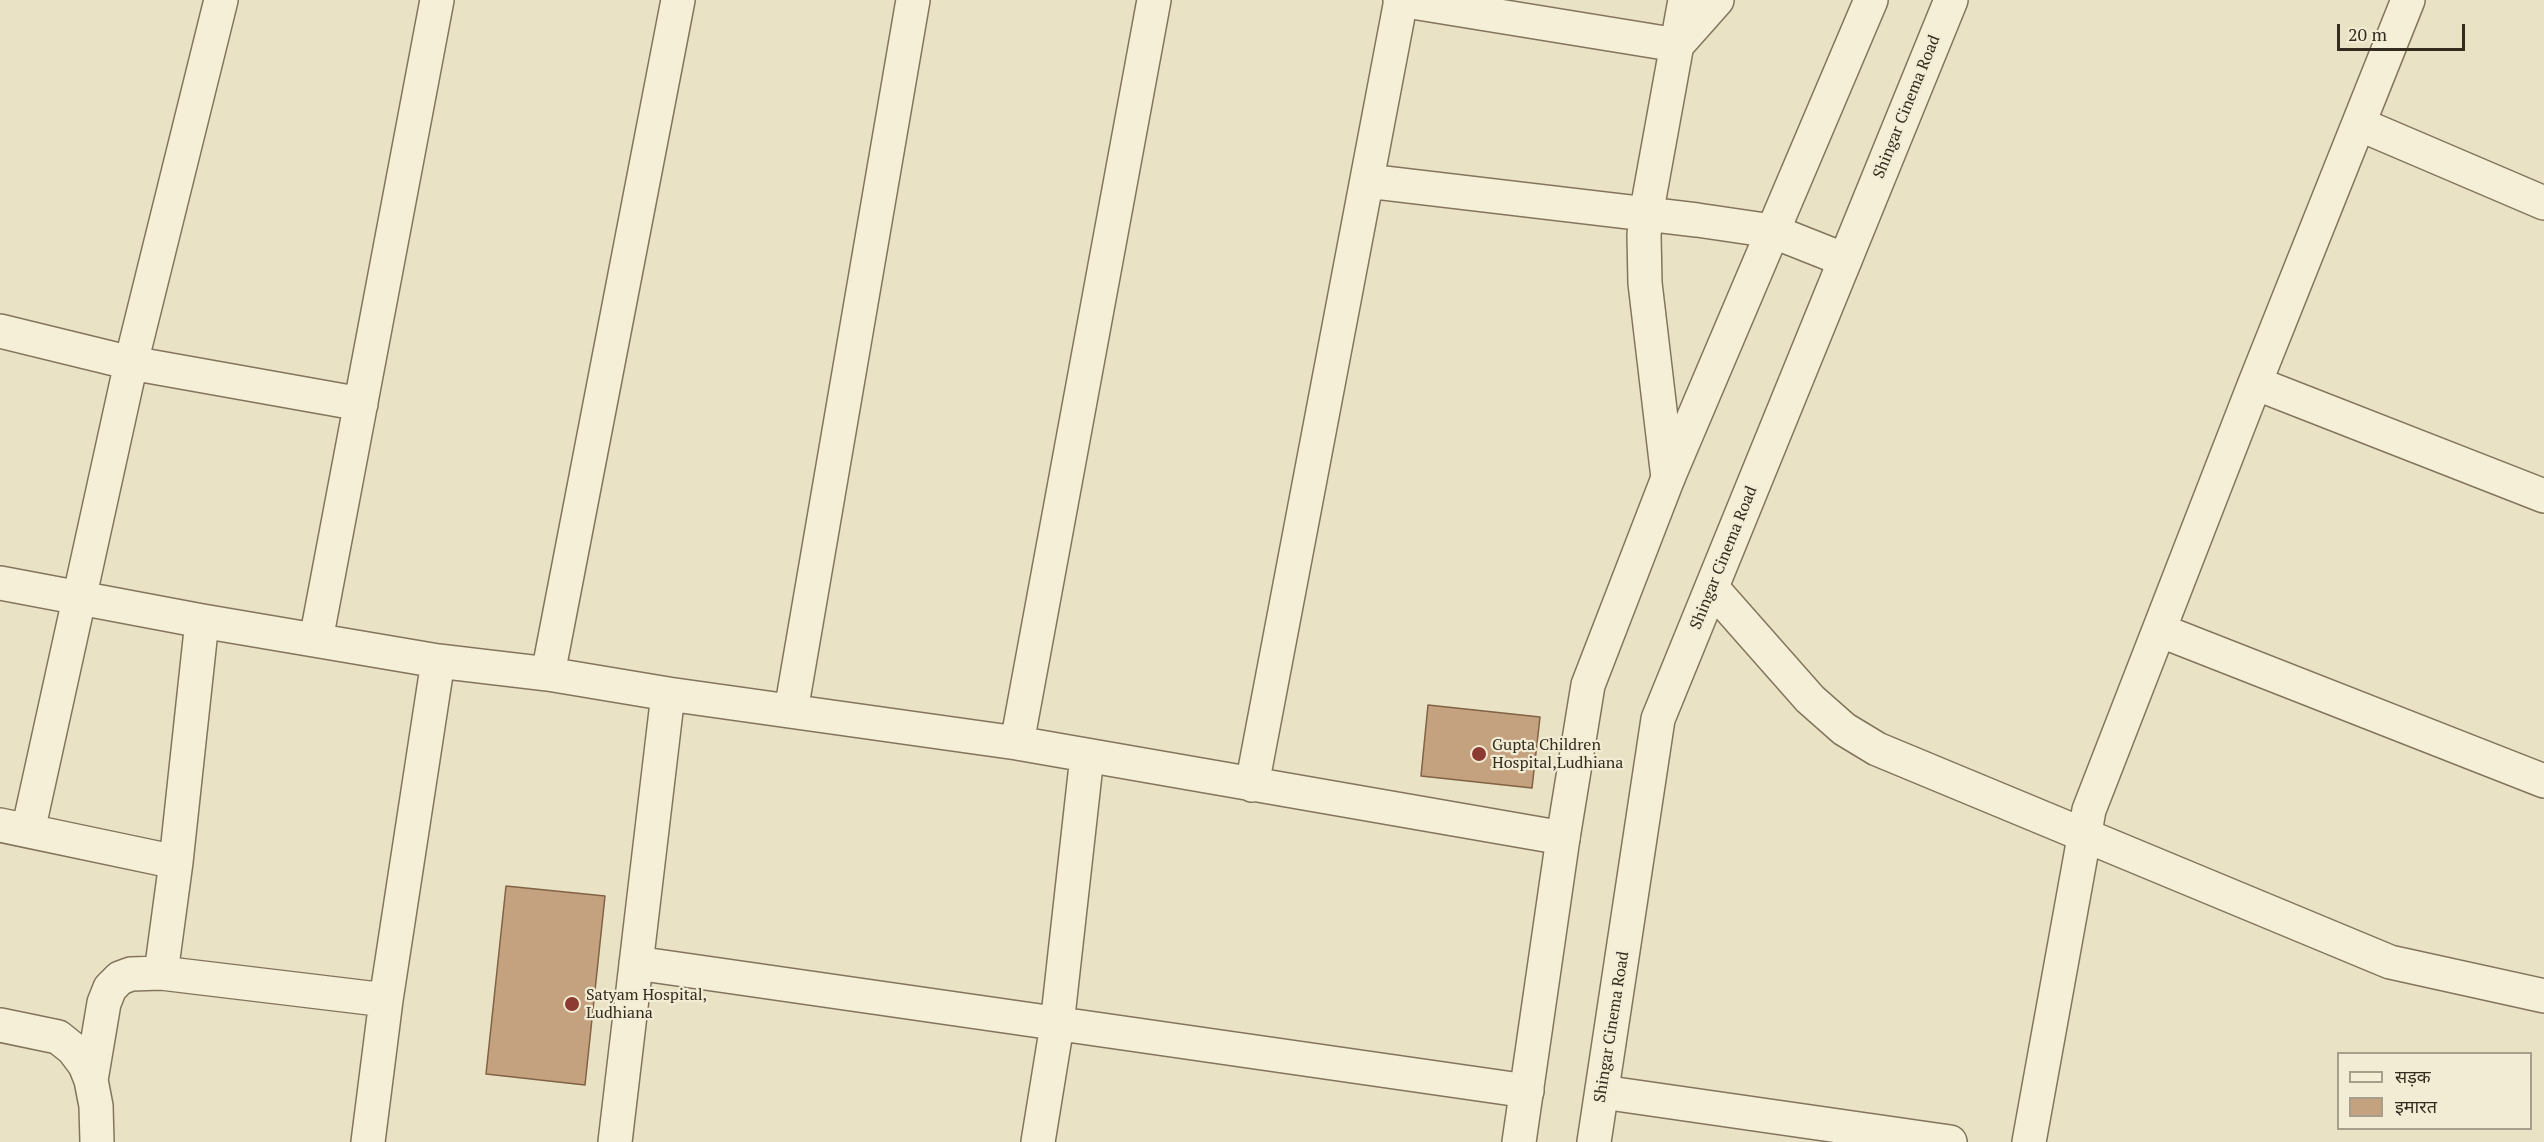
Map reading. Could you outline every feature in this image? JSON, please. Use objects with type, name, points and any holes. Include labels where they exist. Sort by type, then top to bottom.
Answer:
[{"type":"street","points":[[176,862],[14,828],[78,598],[131,363],[221,0]]},
{"type":"street","points":[[316,640],[437,0]]},
{"type":"street","points":[[548,674],[678,0]]},
{"type":"street","points":[[790,711],[913,0]]},
{"type":"street","points":[[1017,743],[1155,0]]},
{"type":"street","points":[[1252,785],[1400,0],[1677,45]]},
{"type":"street","points":[[1668,478],[1645,283],[1646,215],[1685,0]]},
{"type":"street","points":[[1677,45],[1717,0]]},
{"type":"street","points":[[1519,1142],[1563,838],[1588,685],[1668,478],[1871,0]]},
{"type":"street","name":"Shingar Cinema Road","points":[[1594,1142],[1658,719],[1950,0]]},
{"type":"street","points":[[2029,1142],[2089,810],[2255,383],[2408,0]]},
{"type":"street","points":[[2359,124],[2544,203]]},
{"type":"street","points":[[1367,181],[1772,231],[1845,260]]},
{"type":"street","points":[[0,331],[131,363],[362,404]]},
{"type":"street","points":[[2255,383],[2544,496]]},
{"type":"street","points":[[0,584],[438,661],[548,674],[668,694],[1017,743],[1563,838]]},
{"type":"street","points":[[1712,588],[1810,699],[1844,729],[1877,749],[2084,837],[2390,962],[2544,996]]},
{"type":"street","points":[[161,973],[176,862],[202,621]]},
{"type":"street","points":[[2159,630],[2544,780]]},
{"type":"street","points":[[368,1142],[386,1000],[438,661]]},
{"type":"street","points":[[615,1142],[668,694]]},
{"type":"street","points":[[1038,1142],[1057,1025],[1087,756]]},
{"type":"street","points":[[636,963],[1057,1025],[1527,1090]]},
{"type":"street","points":[[91,1080],[104,1003],[110,988],[120,978],[131,974],[161,973],[386,1000]]},
{"type":"street","points":[[0,1025],[58,1037],[73,1048],[85,1065],[91,1080],[96,1106],[97,1142]]},
{"type":"street","points":[[1602,1092],[1950,1142]]},
{"type":"building","points":[[1428,705],[1540,717],[1532,788],[1421,776]]},
{"type":"building","points":[[506,886],[605,896],[585,1085],[486,1074]]},
{"type":"place","name":"Gupta Children Hospital,Ludhiana","points":[[1479,754]]},
{"type":"place","name":"Satyam Hospital, Ludhiana","points":[[572,1004]]}]
